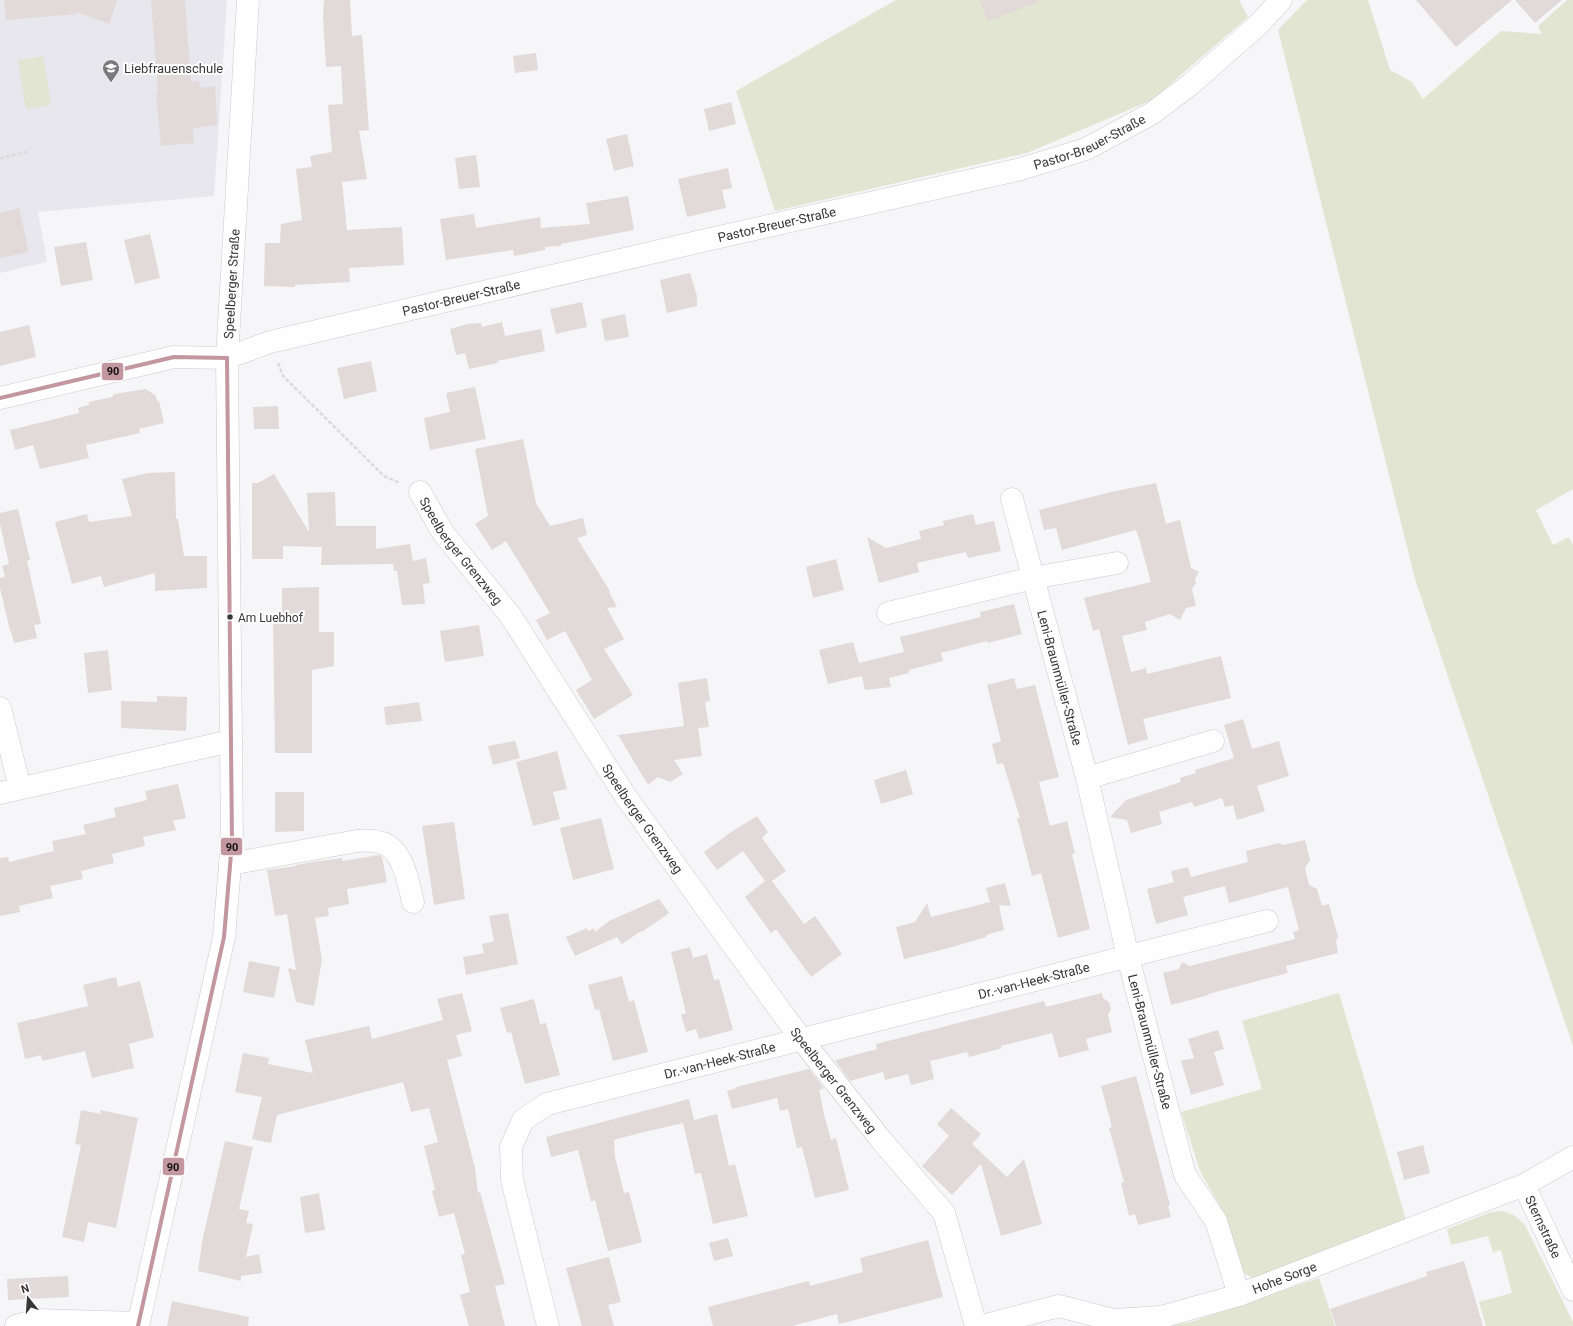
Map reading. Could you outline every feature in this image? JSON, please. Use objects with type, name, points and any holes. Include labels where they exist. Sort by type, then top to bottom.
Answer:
[{"type":"street","name":"Speelberger Straße","points":[[138,1325],[224,937],[232,842],[227,358],[248,0]]},
{"type":"street","name":"Pastor-Breuer-Straße","points":[[227,358],[270,342],[714,238],[1021,169],[1086,149],[1150,114],[1191,84],[1258,24],[1282,0]]},
{"type":"street","points":[[0,398],[174,357],[227,358]]},
{"type":"street","name":"Speelberger Grenzweg","points":[[420,492],[443,533],[510,615],[626,797],[802,1040],[882,1141],[944,1213],[976,1326]]},
{"type":"street","name":"Leni-Braunmüller-Straße","points":[[1012,499],[1087,778],[1128,957],[1185,1175],[1216,1221],[1239,1295]]},
{"type":"street","points":[[888,613],[1033,578],[1117,563]]},
{"type":"street","points":[[0,708],[10,790],[231,741]]},
{"type":"street","points":[[1087,778],[1213,741]]},
{"type":"street","points":[[230,864],[357,841],[373,840],[386,844],[398,856],[407,877],[413,902]]},
{"type":"street","name":"Dr.-van-Heek-Straße","points":[[548,1326],[512,1180],[511,1146],[523,1120],[547,1104],[1267,921]]},
{"type":"street","name":"Hohe Sorge","points":[[982,1326],[1059,1306],[1113,1323],[1161,1317],[1239,1295],[1524,1185],[1573,1157]]},
{"type":"street","name":"Sternstraße","points":[[1524,1185],[1573,1290]]},
{"type":"street","points":[[16,1326],[36,1320],[138,1325]]},
{"type":"path","points":[[0,158],[27,152]]},
{"type":"path","name":"Speelberger Grenzweg","points":[[270,342],[283,376],[384,476],[420,492]]},
{"type":"shaded area","name":"Liebfrauenschule","points":[[0,0],[227,0],[214,196],[38,212],[47,262],[0,273]]},
{"type":"green space","points":[[896,0],[1239,0],[1248,17],[1152,100],[1027,153],[775,211],[736,91]]},
{"type":"green space","points":[[1307,0],[1368,0],[1390,70],[1412,82],[1423,99],[1501,31],[1542,34],[1538,26],[1567,0],[1573,0],[1573,489],[1536,510],[1553,545],[1569,537],[1573,545],[1573,1046],[1415,579],[1278,30]]},
{"type":"green space","points":[[43,56],[51,105],[26,109],[18,60]]},
{"type":"green space","points":[[1339,993],[1407,1223],[1253,1278],[1242,1272],[1218,1203],[1200,1171],[1181,1112],[1262,1089],[1242,1021]]},
{"type":"green space","points":[[1503,1211],[1514,1215],[1525,1225],[1573,1322],[1573,1326],[1486,1326],[1479,1302],[1512,1293],[1501,1250],[1493,1252],[1488,1236],[1451,1245],[1447,1229],[1491,1212]]},
{"type":"green space","points":[[1319,1278],[1335,1326],[1171,1326],[1194,1321]]},
{"type":"building","points":[[4,0],[117,0],[109,24],[77,12],[77,14],[6,20]]},
{"type":"building","points":[[151,0],[185,0],[191,82],[199,81],[200,88],[215,86],[217,125],[193,128],[194,143],[161,146],[156,93],[158,93]]},
{"type":"building","points":[[324,0],[350,0],[352,36],[362,35],[369,130],[359,131],[367,179],[342,182],[347,230],[402,227],[404,265],[349,268],[350,282],[295,285],[295,287],[264,286],[265,243],[280,243],[281,224],[302,220],[296,169],[312,167],[310,156],[332,152],[328,105],[343,104],[341,66],[326,67],[323,17]]},
{"type":"building","points":[[980,0],[1038,0],[1038,2],[988,21]]},
{"type":"building","points":[[1416,0],[1512,0],[1456,47]]},
{"type":"building","points":[[1515,0],[1562,0],[1535,23]]},
{"type":"building","points":[[536,53],[538,70],[515,73],[513,56]]},
{"type":"building","points":[[731,102],[736,124],[709,131],[704,109]]},
{"type":"building","points":[[627,134],[634,166],[614,171],[606,139]]},
{"type":"building","points":[[476,155],[480,187],[459,189],[455,158]]},
{"type":"building","points":[[728,168],[732,188],[722,190],[726,208],[687,217],[678,179]]},
{"type":"building","points":[[628,196],[634,230],[561,244],[561,246],[545,247],[545,250],[514,256],[513,250],[446,260],[440,219],[474,214],[476,228],[540,217],[541,228],[590,224],[586,203]]},
{"type":"building","points":[[19,208],[29,252],[0,258],[0,213]]},
{"type":"building","points":[[150,234],[160,278],[135,284],[124,240]]},
{"type":"building","points":[[86,242],[93,280],[61,286],[54,247]]},
{"type":"building","points":[[690,273],[697,296],[697,306],[667,313],[660,280]]},
{"type":"building","points":[[582,302],[587,327],[556,334],[550,309]]},
{"type":"building","points":[[625,314],[629,337],[605,341],[601,319]]},
{"type":"building","points":[[502,322],[505,336],[541,329],[545,351],[497,361],[498,363],[469,369],[465,353],[456,355],[450,329],[468,324],[481,323],[482,327]]},
{"type":"building","points":[[29,325],[36,357],[0,366],[0,332]]},
{"type":"building","points":[[371,361],[377,391],[344,399],[337,368]]},
{"type":"building","points":[[475,387],[486,439],[430,450],[424,418],[450,412],[446,393]]},
{"type":"building","points":[[146,389],[156,396],[157,401],[159,401],[164,423],[139,429],[140,433],[86,445],[89,458],[40,469],[33,445],[15,450],[10,430],[79,413],[78,408],[89,405],[89,402],[112,397],[114,394]]},
{"type":"building","points":[[278,406],[279,429],[254,429],[253,407]]},
{"type":"building","points":[[523,439],[536,503],[550,526],[583,518],[587,535],[577,538],[610,591],[609,592],[617,607],[607,608],[624,639],[604,649],[633,695],[594,719],[576,690],[592,680],[565,631],[547,640],[536,620],[550,613],[506,541],[492,550],[475,524],[488,516],[475,449]]},
{"type":"building","points":[[175,472],[176,519],[178,519],[184,556],[207,556],[207,588],[155,591],[155,573],[104,587],[101,576],[72,584],[55,522],[87,514],[89,522],[132,516],[122,479],[148,473]]},
{"type":"building","points":[[274,474],[309,532],[307,493],[335,492],[336,526],[376,526],[376,549],[410,544],[413,561],[426,558],[430,583],[423,584],[425,604],[402,605],[397,571],[394,571],[393,564],[321,565],[322,547],[283,546],[283,559],[252,559],[252,483],[258,483]]},
{"type":"building","points":[[1156,483],[1166,524],[1180,520],[1191,568],[1199,572],[1195,579],[1196,583],[1192,589],[1196,606],[1186,608],[1180,620],[1170,614],[1145,622],[1147,630],[1122,636],[1131,672],[1146,668],[1147,674],[1221,656],[1231,698],[1143,719],[1148,739],[1128,745],[1099,629],[1093,631],[1084,598],[1151,582],[1138,535],[1136,530],[1062,550],[1056,528],[1044,530],[1039,510],[1111,492]]},
{"type":"building","points":[[18,509],[30,560],[27,561],[41,624],[34,625],[37,638],[14,643],[0,588],[0,578],[5,577],[2,566],[9,564],[0,524],[0,513]]},
{"type":"building","points":[[973,514],[976,525],[994,521],[1001,551],[968,558],[966,552],[917,563],[919,572],[879,583],[867,537],[886,548],[921,539],[919,531],[944,525],[943,521]]},
{"type":"building","points":[[836,559],[844,590],[813,598],[806,567]]},
{"type":"building","points":[[319,587],[319,632],[334,632],[334,666],[312,670],[312,753],[275,753],[273,616],[282,616],[282,588]]},
{"type":"building","points":[[1014,604],[1022,634],[941,653],[943,661],[909,670],[909,673],[889,678],[891,687],[865,690],[862,676],[828,684],[819,650],[853,642],[859,663],[904,652],[900,637],[981,617],[980,612]]},
{"type":"building","points":[[479,625],[484,656],[445,662],[440,631]]},
{"type":"building","points":[[108,650],[112,690],[88,693],[84,653]]},
{"type":"building","points":[[707,678],[710,701],[705,702],[709,727],[698,728],[702,756],[674,760],[683,774],[670,782],[658,777],[648,785],[618,735],[684,726],[678,683]]},
{"type":"building","points":[[1014,678],[1017,689],[1035,685],[1059,777],[1039,782],[1050,826],[1067,821],[1075,854],[1072,854],[1090,929],[1058,938],[1041,873],[1032,876],[1017,818],[1020,818],[1003,763],[997,764],[992,744],[1001,741],[987,685]]},
{"type":"building","points":[[157,696],[187,697],[186,731],[121,728],[121,701],[157,702]]},
{"type":"building","points":[[419,702],[422,721],[386,725],[384,707]]},
{"type":"building","points":[[1243,719],[1252,749],[1279,741],[1289,776],[1257,786],[1265,811],[1237,820],[1233,805],[1225,807],[1222,798],[1194,807],[1192,802],[1159,812],[1162,824],[1131,833],[1127,820],[1110,817],[1126,800],[1181,782],[1180,778],[1196,773],[1195,770],[1234,758],[1224,725]]},
{"type":"building","points":[[515,741],[520,758],[493,765],[488,746]]},
{"type":"building","points":[[557,751],[567,789],[553,792],[560,819],[533,826],[516,762]]},
{"type":"building","points":[[906,770],[913,794],[881,804],[874,780]]},
{"type":"building","points":[[178,784],[186,818],[173,821],[176,830],[143,837],[145,846],[112,854],[114,863],[81,871],[83,879],[50,886],[53,898],[19,906],[20,912],[0,916],[0,858],[8,857],[9,862],[54,851],[52,841],[86,834],[83,825],[116,817],[114,808],[147,800],[145,791]]},
{"type":"building","points":[[275,792],[304,792],[304,831],[275,832]]},
{"type":"building","points":[[757,816],[768,832],[762,838],[786,871],[772,881],[804,924],[815,916],[842,954],[811,977],[776,929],[771,933],[745,897],[765,881],[743,851],[717,870],[704,852],[731,832]]},
{"type":"building","points":[[601,818],[614,869],[573,880],[560,828]]},
{"type":"building","points":[[454,822],[465,899],[434,905],[422,826]]},
{"type":"building","points":[[1305,840],[1310,860],[1305,868],[1309,885],[1317,889],[1322,906],[1329,904],[1338,937],[1336,941],[1338,953],[1286,966],[1288,973],[1171,1005],[1163,973],[1179,969],[1182,962],[1190,966],[1295,939],[1293,932],[1299,930],[1288,887],[1229,903],[1225,886],[1183,897],[1188,915],[1156,924],[1147,889],[1174,882],[1171,871],[1188,867],[1191,877],[1248,862],[1246,851],[1279,843],[1283,845]]},
{"type":"building","points":[[379,855],[382,857],[387,882],[347,889],[349,904],[328,908],[329,916],[315,918],[322,960],[314,1006],[296,1002],[288,968],[296,970],[287,914],[275,916],[267,870],[342,858],[343,861]]},
{"type":"building","points":[[1005,883],[1011,906],[999,905],[1004,930],[949,948],[904,959],[896,927],[915,922],[927,903],[931,917],[990,902],[986,888]]},
{"type":"building","points":[[659,899],[669,913],[642,932],[641,931],[622,944],[617,937],[575,956],[566,937],[587,928],[588,931],[594,928],[595,932],[609,921]]},
{"type":"building","points":[[508,913],[518,964],[466,975],[463,957],[484,953],[482,944],[494,941],[489,916]]},
{"type":"building","points":[[690,947],[693,958],[707,954],[714,980],[719,979],[733,1030],[699,1039],[696,1029],[686,1032],[681,1015],[686,1013],[671,952]]},
{"type":"building","points":[[249,961],[280,967],[274,998],[243,992]]},
{"type":"building","points":[[622,976],[629,1002],[634,1000],[648,1052],[613,1061],[599,1009],[595,1010],[588,985]]},
{"type":"building","points":[[116,977],[118,987],[140,981],[154,1037],[129,1044],[134,1068],[92,1078],[85,1051],[42,1061],[41,1055],[25,1059],[17,1023],[88,1006],[83,985]]},
{"type":"building","points":[[462,993],[472,1031],[456,1035],[462,1056],[447,1060],[475,1168],[478,1193],[480,1192],[505,1284],[495,1286],[505,1326],[469,1326],[460,1295],[470,1292],[461,1255],[465,1254],[454,1213],[439,1217],[432,1191],[435,1190],[424,1146],[438,1142],[429,1108],[411,1112],[403,1082],[277,1115],[271,1143],[252,1139],[262,1097],[235,1092],[243,1053],[269,1058],[268,1064],[313,1073],[305,1040],[369,1026],[372,1039],[443,1020],[437,999]]},
{"type":"building","points":[[1102,993],[1103,998],[1109,1002],[1111,1009],[1108,1015],[1112,1032],[1086,1039],[1089,1050],[1059,1058],[1052,1033],[1001,1046],[1002,1048],[969,1057],[967,1052],[930,1061],[934,1079],[911,1085],[908,1074],[885,1080],[883,1072],[850,1081],[836,1062],[836,1060],[877,1049],[876,1044],[1044,1001],[1046,1007]]},
{"type":"building","points":[[534,999],[540,1024],[546,1023],[560,1075],[525,1084],[511,1032],[507,1033],[500,1008]]},
{"type":"building","points":[[1218,1030],[1224,1049],[1214,1052],[1224,1085],[1191,1095],[1181,1061],[1194,1058],[1188,1039]]},
{"type":"building","points":[[809,1069],[824,1088],[819,1090],[824,1114],[831,1140],[836,1138],[849,1190],[815,1198],[802,1147],[797,1148],[788,1109],[780,1111],[777,1098],[732,1109],[727,1091],[737,1088],[736,1087]]},
{"type":"building","points":[[1136,1076],[1170,1205],[1168,1206],[1171,1217],[1138,1225],[1135,1214],[1129,1216],[1121,1183],[1124,1182],[1109,1128],[1112,1127],[1101,1086]]},
{"type":"building","points":[[689,1099],[694,1120],[717,1114],[729,1166],[735,1164],[748,1216],[713,1224],[701,1173],[695,1174],[683,1123],[636,1134],[614,1140],[615,1157],[624,1193],[629,1192],[642,1242],[608,1251],[595,1200],[591,1202],[578,1150],[551,1157],[546,1137]]},
{"type":"building","points":[[951,1108],[981,1134],[972,1144],[1007,1177],[1024,1159],[1042,1224],[1001,1236],[981,1164],[952,1195],[922,1166],[949,1136],[937,1124]]},
{"type":"building","points":[[81,1110],[101,1114],[100,1110],[138,1118],[116,1228],[88,1222],[84,1242],[62,1237],[81,1145],[75,1144]]},
{"type":"building","points":[[225,1141],[253,1147],[239,1209],[249,1211],[246,1223],[253,1224],[246,1257],[259,1254],[262,1273],[241,1276],[241,1281],[198,1271],[202,1242]]},
{"type":"building","points":[[1423,1145],[1430,1173],[1404,1180],[1397,1152]]},
{"type":"building","points":[[319,1193],[325,1230],[305,1233],[300,1197]]},
{"type":"building","points":[[728,1238],[733,1256],[714,1261],[709,1243]]},
{"type":"building","points":[[928,1240],[943,1297],[839,1324],[837,1314],[792,1326],[713,1326],[708,1307],[809,1281],[810,1286],[863,1272],[860,1258]]},
{"type":"building","points":[[609,1257],[621,1302],[608,1305],[614,1326],[582,1326],[566,1268]]},
{"type":"building","points":[[1464,1261],[1483,1326],[1336,1326],[1330,1309],[1427,1276],[1426,1272]]},
{"type":"building","points":[[68,1276],[69,1297],[8,1300],[7,1279]]},
{"type":"building","points":[[172,1301],[249,1317],[248,1326],[167,1326]]},
{"type":"transit line","name":"90","points":[[0,398],[174,357],[227,358]]},
{"type":"transit line","name":"90","points":[[138,1326],[224,937],[232,842],[227,358]]},
{"type":"place","name":"Liebfrauenschule","points":[[111,83]]},
{"type":"place","name":"Am Luebhof","points":[[230,617]]}]
